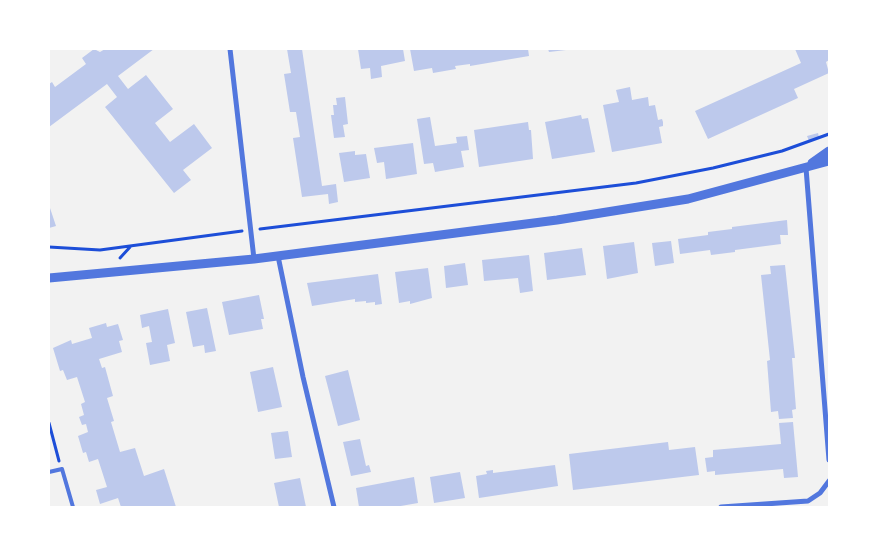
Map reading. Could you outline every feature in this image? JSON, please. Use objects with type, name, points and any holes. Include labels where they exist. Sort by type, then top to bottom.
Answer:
[{"type":"street","points":[[230,49],[254,259]]},
{"type":"street","points":[[806,168],[829,151]]},
{"type":"street","points":[[49,278],[64,275],[254,259],[521,225],[688,199],[829,161]]},
{"type":"street","points":[[806,168],[829,460]]},
{"type":"street","points":[[278,256],[303,377],[334,507]]},
{"type":"street","points":[[49,271],[64,275]]},
{"type":"street","points":[[720,507],[808,501],[820,493],[829,481]]},
{"type":"lane","points":[[49,472],[62,469],[73,507]]},
{"type":"path","points":[[49,247],[100,250],[636,183],[722,166],[782,151],[829,134]]},
{"type":"path","points":[[49,423],[62,469]]},
{"type":"building","points":[[94,49],[100,52],[105,49],[154,49],[118,76],[128,89],[146,75],[173,109],[155,123],[170,142],[194,124],[212,148],[183,170],[191,180],[174,193],[105,107],[117,97],[107,84],[49,127],[49,84],[52,82],[55,87],[86,64],[82,58]]},
{"type":"building","points":[[287,49],[302,49],[322,186],[336,184],[338,202],[329,204],[328,194],[302,197],[293,138],[300,137],[296,112],[290,112],[284,74],[291,73]]},
{"type":"building","points":[[358,49],[403,49],[405,61],[381,66],[382,77],[371,79],[370,68],[361,69]]},
{"type":"building","points":[[410,49],[528,49],[529,56],[470,66],[470,64],[455,66],[456,69],[433,73],[432,68],[414,71]]},
{"type":"building","points":[[548,49],[566,49],[566,50],[549,52]]},
{"type":"building","points":[[795,49],[829,49],[829,60],[826,62],[829,73],[794,89],[798,98],[708,139],[695,111],[801,63]]},
{"type":"building","points":[[630,87],[632,100],[648,97],[649,106],[655,105],[658,120],[662,119],[663,122],[663,126],[659,127],[662,143],[612,152],[603,105],[619,102],[616,90]]},
{"type":"building","points":[[345,97],[348,124],[343,125],[345,137],[334,138],[331,115],[334,115],[333,105],[337,105],[336,98]]},
{"type":"building","points":[[581,115],[582,119],[588,118],[595,152],[552,159],[545,122]]},
{"type":"building","points":[[430,117],[435,146],[457,143],[456,137],[467,136],[469,150],[461,151],[464,167],[435,172],[433,163],[424,164],[417,119]]},
{"type":"building","points":[[528,122],[529,130],[531,130],[533,159],[479,167],[474,130]]},
{"type":"building","points":[[818,133],[819,137],[809,141],[807,136]]},
{"type":"building","points":[[413,143],[417,174],[386,179],[384,162],[377,163],[374,148]]},
{"type":"building","points":[[355,151],[355,155],[366,154],[370,178],[344,182],[339,153]]},
{"type":"building","points":[[49,205],[56,226],[49,228]]},
{"type":"building","points":[[787,220],[788,235],[780,235],[781,244],[711,255],[710,250],[680,254],[678,239],[708,235],[708,232],[732,229],[732,227]]},
{"type":"building","points":[[671,241],[674,263],[655,266],[652,243]]},
{"type":"building","points":[[634,242],[638,273],[607,279],[603,246]]},
{"type":"building","points":[[582,248],[586,275],[547,280],[544,253]]},
{"type":"building","points":[[529,255],[533,291],[520,293],[518,278],[484,281],[482,260]]},
{"type":"building","points":[[465,263],[468,285],[446,288],[444,266]]},
{"type":"building","points":[[785,265],[795,358],[792,358],[796,409],[792,410],[793,418],[779,419],[778,411],[771,412],[767,361],[770,360],[761,275],[771,274],[770,266]]},
{"type":"building","points":[[428,268],[432,298],[410,304],[410,301],[399,303],[395,272]]},
{"type":"building","points":[[378,274],[382,304],[375,305],[375,302],[366,303],[366,301],[355,302],[355,299],[312,306],[307,283]]},
{"type":"building","points":[[259,295],[264,319],[261,319],[263,329],[229,335],[222,302]]},
{"type":"building","points":[[207,308],[216,351],[205,353],[204,345],[193,347],[186,312]]},
{"type":"building","points":[[168,309],[175,343],[167,345],[170,361],[150,365],[146,343],[152,342],[149,326],[142,328],[140,315]]},
{"type":"building","points":[[106,323],[107,327],[118,324],[123,340],[119,341],[122,352],[99,359],[102,368],[105,367],[113,396],[107,398],[114,421],[111,422],[120,452],[135,448],[144,476],[164,469],[176,507],[121,507],[118,498],[100,504],[96,490],[107,487],[98,459],[89,462],[86,452],[83,453],[78,436],[88,432],[86,424],[82,425],[79,417],[84,415],[81,404],[85,402],[77,377],[67,380],[63,370],[60,371],[53,348],[71,340],[72,344],[92,338],[89,328]]},
{"type":"building","points":[[273,367],[282,407],[258,412],[250,372]]},
{"type":"building","points":[[348,370],[360,420],[338,426],[325,376]]},
{"type":"building","points":[[793,422],[798,477],[784,478],[783,469],[715,475],[715,471],[707,472],[705,458],[713,457],[713,450],[781,444],[779,423]]},
{"type":"building","points":[[288,431],[292,457],[275,459],[271,433]]},
{"type":"building","points":[[360,439],[366,466],[369,465],[371,472],[351,476],[343,442]]},
{"type":"building","points":[[668,442],[669,450],[695,447],[699,475],[573,490],[569,454]]},
{"type":"building","points":[[555,465],[558,486],[479,498],[476,476],[487,474],[486,471],[493,470],[493,473]]},
{"type":"building","points":[[460,472],[465,498],[434,503],[430,477]]},
{"type":"building","points":[[414,477],[418,503],[395,507],[359,507],[356,488]]},
{"type":"building","points":[[300,478],[306,507],[279,507],[274,483]]}]
